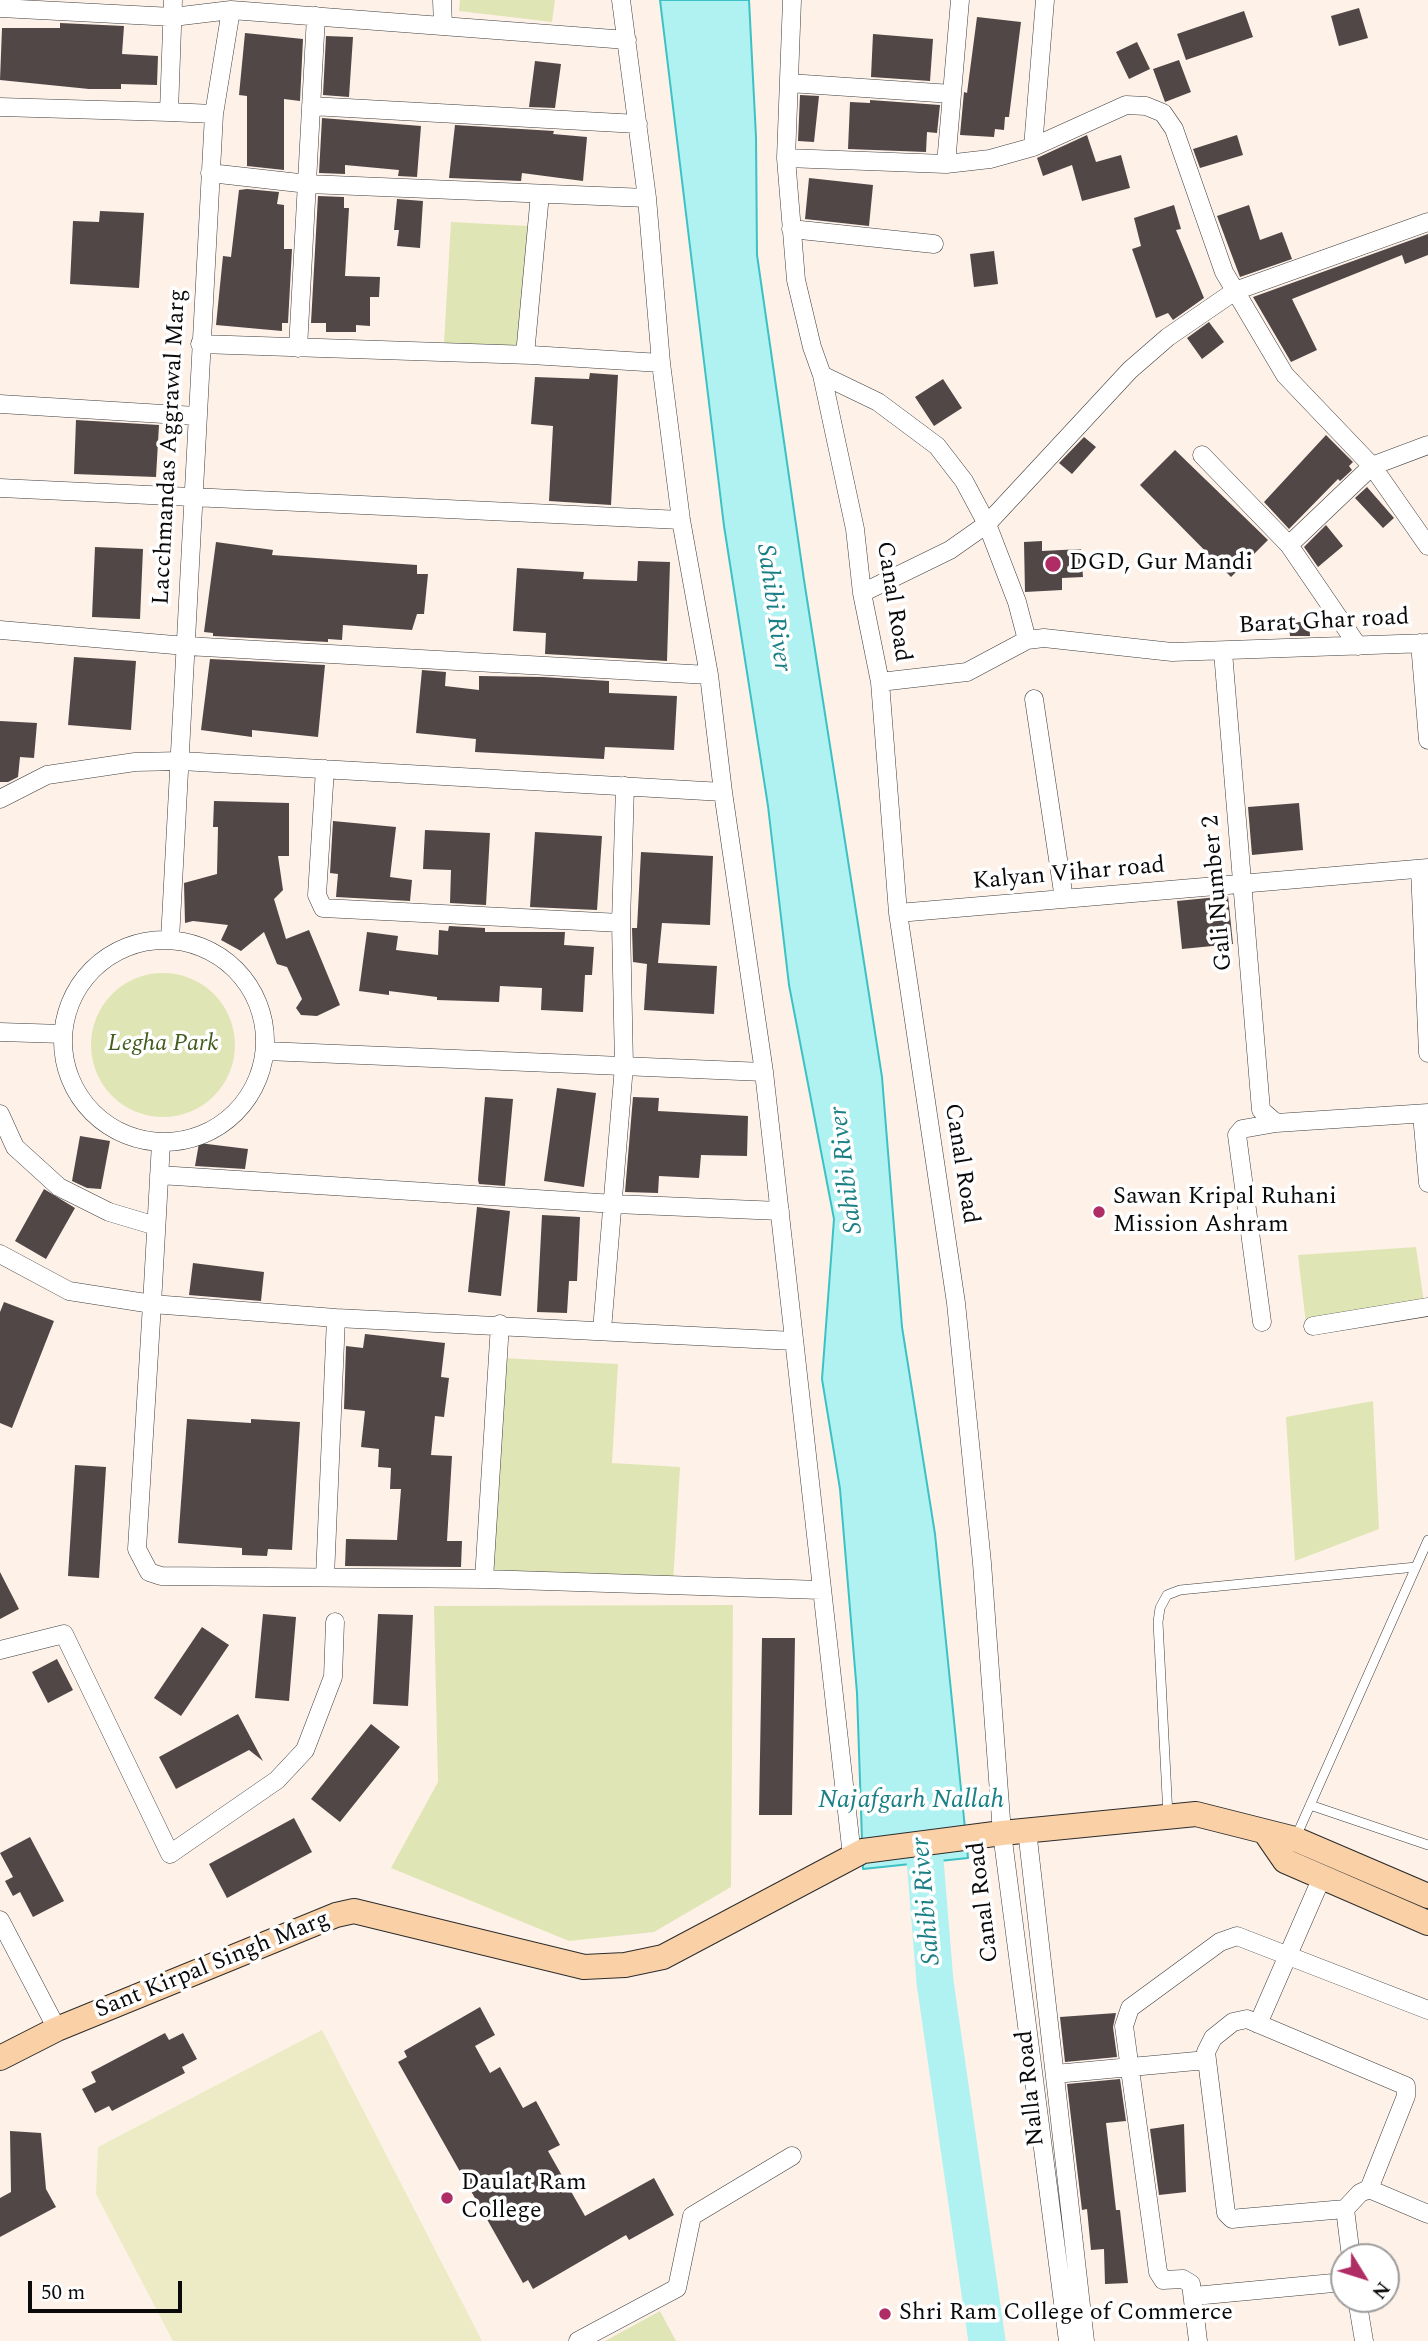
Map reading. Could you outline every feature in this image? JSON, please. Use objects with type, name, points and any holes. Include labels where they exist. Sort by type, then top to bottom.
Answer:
[{"type":"street","points":[[442,0],[443,26]]},
{"type":"street","points":[[621,0],[647,198],[661,363],[681,520],[709,675],[723,792],[764,1072],[821,1590],[857,1854],[993,1834],[1196,1814],[1295,1839],[1428,1896]]},
{"type":"street","name":"Canal Road","points":[[792,0],[786,158],[796,280],[811,347],[822,375],[855,529],[862,593],[880,682],[898,913],[956,1303],[982,1563],[993,1834],[1068,2341]]},
{"type":"street","points":[[946,164],[960,0]]},
{"type":"street","points":[[1033,148],[1045,0]]},
{"type":"street","points":[[0,8],[84,6],[232,10],[627,40]]},
{"type":"street","points":[[169,112],[173,8]]},
{"type":"street","name":"Lacchmandas Aggrawal Marg","points":[[170,940],[210,173],[214,114],[232,10]]},
{"type":"street","points":[[298,348],[309,184],[316,16]]},
{"type":"street","points":[[789,83],[952,94]]},
{"type":"street","points":[[786,158],[946,164],[990,159],[1033,148],[1126,105],[1146,106],[1163,113],[1174,129],[1224,272],[1285,375],[1372,466],[1428,546]]},
{"type":"street","points":[[311,106],[638,124]]},
{"type":"street","points":[[0,107],[214,114]]},
{"type":"street","points":[[210,173],[309,184],[647,198]]},
{"type":"street","points":[[526,355],[540,194]]},
{"type":"street","points":[[862,593],[950,550],[987,524],[1130,370],[1168,337],[1235,291],[1428,222]]},
{"type":"street","points":[[792,229],[934,244]]},
{"type":"street","points":[[200,344],[526,355],[661,363]]},
{"type":"street","points":[[822,375],[878,402],[937,446],[964,481],[987,524],[1017,602],[1027,640],[967,672],[880,682]]},
{"type":"street","points":[[0,404],[196,416]]},
{"type":"street","points":[[1289,545],[1372,466],[1428,445]]},
{"type":"street","points":[[1202,455],[1289,545],[1358,646]]},
{"type":"street","points":[[0,488],[681,520]]},
{"type":"street","points":[[0,631],[186,646],[709,675]]},
{"type":"street","name":"Barat Ghar road","points":[[1027,640],[1044,638],[1172,652],[1424,643]]},
{"type":"street","points":[[1424,643],[1428,740]]},
{"type":"street","name":"Gali Number 2","points":[[1223,652],[1261,1110],[1276,1123]]},
{"type":"street","points":[[1034,699],[1064,899]]},
{"type":"street","points":[[0,799],[47,775],[135,762],[181,761],[723,792]]},
{"type":"street","points":[[325,769],[317,895],[323,908],[621,923]]},
{"type":"street","points":[[603,1330],[624,1066],[621,923],[625,786]]},
{"type":"street","points":[[1424,869],[1428,1053]]},
{"type":"street","name":"Kalyan Vihar road","points":[[898,913],[1424,869]]},
{"type":"street","points":[[149,940],[184,940],[217,953],[244,976],[261,1007],[266,1051],[256,1085],[236,1114],[206,1134],[161,1143],[134,1139],[102,1122],[78,1096],[65,1063],[63,1034],[72,999],[92,970],[121,949],[149,940]]},
{"type":"street","points":[[0,1031],[63,1034]]},
{"type":"street","points":[[266,1051],[764,1072]]},
{"type":"street","points":[[1262,1322],[1237,1135],[1242,1129],[1276,1123],[1425,1113],[1428,1183]]},
{"type":"street","points":[[0,1114],[15,1147],[59,1187],[109,1212],[156,1226]]},
{"type":"street","points":[[161,1143],[137,1549],[149,1572],[161,1576],[484,1579],[821,1590]]},
{"type":"street","points":[[159,1175],[615,1204],[780,1211]]},
{"type":"street","points":[[0,1254],[69,1291],[152,1304],[336,1318],[499,1324],[794,1341]]},
{"type":"street","points":[[1313,1326],[1428,1307]]},
{"type":"street","points":[[326,1577],[336,1318]]},
{"type":"street","points":[[484,1579],[499,1324]]},
{"type":"street","points":[[0,1650],[64,1634],[170,1854],[277,1780],[305,1749],[333,1677],[335,1622]]},
{"type":"street","name":"Nalla Road","points":[[1027,1830],[1085,2341]]},
{"type":"street","points":[[1265,1832],[1285,1861],[1428,1923]]},
{"type":"street","name":"Sant Kirpal Singh Marg","points":[[0,2058],[57,2029],[318,1921],[354,1912],[583,1967],[625,1965],[663,1957],[776,1900],[857,1854]]},
{"type":"street","points":[[1258,2024],[1322,1877]]},
{"type":"street","points":[[0,1920],[57,2029]]},
{"type":"street","points":[[1198,2341],[1194,2297],[1188,2281],[1163,2280],[1158,2272],[1124,2026],[1130,2008],[1220,1942],[1237,1936],[1428,2010]]},
{"type":"street","points":[[1247,2019],[1406,2086],[1406,2096],[1369,2189],[1360,2193],[1345,2208],[1232,2219],[1226,2213],[1207,2060],[1208,2044],[1233,2022],[1247,2019]]},
{"type":"street","points":[[1055,2074],[1207,2060]]},
{"type":"street","points":[[578,2341],[677,2288],[692,2216],[792,2156]]},
{"type":"street","points":[[1369,2189],[1428,2214]]},
{"type":"street","points":[[1345,2208],[1349,2243]]},
{"type":"street","points":[[1194,2297],[1330,2283]]},
{"type":"street","points":[[1359,2313],[1364,2341]]},
{"type":"lane","points":[[1295,1839],[1428,1540]]},
{"type":"lane","points":[[1168,1816],[1158,1622],[1160,1608],[1167,1595],[1180,1590],[1416,1567]]},
{"type":"lane","points":[[1310,1805],[1428,1845]]},
{"type":"green space","points":[[460,0],[555,0],[552,22],[459,11]]},
{"type":"green space","points":[[451,222],[528,226],[521,348],[444,344]]},
{"type":"green space","name":"Legha Park","points":[[163,973],[191,978],[214,994],[230,1017],[235,1045],[230,1073],[214,1096],[191,1112],[163,1117],[135,1112],[112,1096],[96,1073],[91,1045],[96,1017],[112,994],[135,978]]},
{"type":"green space","points":[[1416,1247],[1426,1316],[1306,1324],[1298,1255]]},
{"type":"green space","points":[[502,1358],[618,1364],[612,1463],[680,1467],[673,1584],[490,1575]]},
{"type":"green space","points":[[1373,1401],[1379,1529],[1295,1561],[1286,1417]]},
{"type":"green space","points":[[733,1605],[731,1887],[654,1932],[569,1941],[391,1868],[438,1782],[434,1606]]},
{"type":"green space","points":[[660,2311],[676,2341],[605,2341]]},
{"type":"shaded area","points":[[322,2030],[482,2341],[173,2341],[96,2194],[98,2147]]},
{"type":"water","name":"Najafgarh Nallah","points":[[660,0],[749,0],[756,137],[757,255],[804,580],[882,1077],[902,1327],[935,1534],[968,1858],[863,1869],[857,1693],[840,1489],[822,1379],[834,1219],[789,985],[768,806],[724,526]]},
{"type":"building","points":[[1359,8],[1368,38],[1339,46],[1331,16]]},
{"type":"building","points":[[1244,11],[1253,37],[1186,60],[1177,34]]},
{"type":"building","points":[[977,17],[1021,22],[1009,117],[1005,117],[1004,130],[995,129],[994,137],[960,135],[964,92],[967,93]]},
{"type":"building","points":[[60,23],[124,26],[122,54],[158,56],[157,85],[121,84],[121,89],[89,89],[0,80],[2,28],[60,28]]},
{"type":"building","points":[[245,33],[303,39],[300,101],[284,99],[284,170],[247,166],[247,96],[239,95]]},
{"type":"building","points":[[873,34],[933,39],[930,81],[871,77]]},
{"type":"building","points":[[326,36],[353,37],[349,97],[323,95]]},
{"type":"building","points":[[1137,42],[1150,69],[1129,79],[1116,52]]},
{"type":"building","points":[[1179,60],[1191,92],[1165,102],[1153,69]]},
{"type":"building","points":[[535,61],[561,64],[555,108],[529,107]]},
{"type":"building","points":[[800,95],[819,96],[814,142],[798,141]]},
{"type":"building","points":[[870,100],[940,105],[937,133],[927,132],[926,152],[848,149],[850,102],[870,103]]},
{"type":"building","points":[[322,118],[421,126],[417,177],[398,176],[399,170],[345,165],[345,174],[319,173]]},
{"type":"building","points":[[455,125],[554,131],[553,134],[587,137],[583,181],[522,173],[521,181],[449,178]]},
{"type":"building","points":[[1087,135],[1096,162],[1121,155],[1130,188],[1082,201],[1072,165],[1043,176],[1037,158]]},
{"type":"building","points":[[1237,135],[1243,155],[1200,168],[1193,149]]},
{"type":"building","points":[[809,178],[873,185],[869,226],[805,219]]},
{"type":"building","points":[[239,190],[279,192],[277,204],[284,205],[284,249],[292,249],[288,323],[282,323],[282,331],[216,325],[223,256],[231,257]]},
{"type":"building","points":[[318,196],[344,197],[344,208],[349,208],[345,276],[380,277],[379,297],[370,297],[370,326],[356,325],[356,332],[326,332],[326,323],[311,323]]},
{"type":"building","points":[[397,199],[423,201],[420,248],[397,246],[399,230],[394,230]]},
{"type":"building","points":[[1174,205],[1181,229],[1176,230],[1204,298],[1173,320],[1168,313],[1156,318],[1132,249],[1141,246],[1134,218]]},
{"type":"building","points":[[1249,205],[1260,240],[1282,232],[1292,259],[1240,277],[1217,216]]},
{"type":"building","points":[[100,211],[144,213],[139,288],[70,284],[73,221],[99,222]]},
{"type":"building","points":[[1428,234],[1428,255],[1405,264],[1402,255],[1292,299],[1317,350],[1291,362],[1253,297]]},
{"type":"building","points":[[994,251],[998,284],[974,287],[970,254]]},
{"type":"building","points":[[1209,322],[1224,342],[1202,359],[1187,338]]},
{"type":"building","points":[[590,373],[618,375],[611,505],[549,501],[553,426],[531,424],[535,377],[589,379]]},
{"type":"building","points":[[943,379],[962,408],[934,426],[915,397]]},
{"type":"building","points":[[76,420],[159,425],[156,477],[74,474]]},
{"type":"building","points":[[1326,435],[1353,462],[1349,466],[1352,470],[1340,481],[1338,479],[1289,529],[1264,502]]},
{"type":"building","points":[[1084,437],[1096,447],[1072,474],[1059,463]]},
{"type":"building","points":[[1175,450],[1268,540],[1231,577],[1140,485]]},
{"type":"building","points":[[1367,487],[1394,518],[1383,528],[1355,498]]},
{"type":"building","points":[[1326,525],[1343,546],[1318,567],[1304,547]]},
{"type":"building","name":"DGD, Gur Mandi","points":[[1042,541],[1042,551],[1081,549],[1083,577],[1062,578],[1062,590],[1025,592],[1024,542]]},
{"type":"building","points":[[216,542],[273,550],[272,555],[417,565],[417,574],[428,574],[424,614],[417,614],[412,630],[343,625],[342,640],[328,639],[328,642],[213,636],[213,633],[204,632]]},
{"type":"building","points":[[95,547],[143,549],[140,619],[92,617]]},
{"type":"building","points":[[638,561],[670,562],[667,661],[545,654],[546,633],[513,631],[517,568],[584,572],[583,579],[637,581]]},
{"type":"building","points":[[1309,621],[1310,636],[1290,636],[1289,623]]},
{"type":"building","points":[[74,657],[136,661],[131,730],[68,725]]},
{"type":"building","points":[[210,659],[325,665],[318,737],[252,730],[252,737],[201,730]]},
{"type":"building","points":[[422,670],[446,672],[445,686],[479,690],[479,676],[543,677],[609,681],[609,693],[677,696],[674,750],[605,747],[604,759],[475,752],[476,739],[416,733]]},
{"type":"building","points":[[0,721],[37,723],[34,758],[20,757],[18,777],[8,782],[0,782]]},
{"type":"building","points":[[214,801],[289,803],[289,856],[278,856],[283,890],[274,899],[286,939],[309,930],[340,1005],[317,1016],[301,1015],[296,1008],[302,999],[287,967],[277,964],[264,932],[241,951],[221,940],[228,925],[193,921],[185,923],[184,883],[217,874],[218,827],[213,827]]},
{"type":"building","points":[[1299,803],[1303,850],[1252,855],[1248,807]]},
{"type":"building","points":[[333,821],[396,827],[390,877],[412,880],[410,901],[336,897],[338,874],[330,873]]},
{"type":"building","points":[[425,830],[490,833],[486,905],[450,903],[451,870],[423,869]]},
{"type":"building","points":[[535,832],[602,836],[597,910],[530,907]]},
{"type":"building","points":[[641,852],[713,856],[710,925],[662,923],[658,963],[717,966],[714,1014],[644,1010],[647,964],[633,962],[632,928],[637,928]]},
{"type":"building","points":[[1228,896],[1233,944],[1182,949],[1177,901]]},
{"type":"building","points":[[449,926],[485,928],[485,932],[565,932],[564,945],[594,947],[592,975],[585,975],[583,1012],[541,1010],[542,988],[500,986],[499,1002],[437,1000],[437,997],[389,991],[389,995],[359,991],[367,932],[398,936],[396,950],[438,955],[439,930],[448,931]]},
{"type":"building","points":[[557,1088],[596,1093],[584,1187],[544,1181]]},
{"type":"building","points":[[485,1097],[513,1099],[505,1186],[479,1184],[478,1180]]},
{"type":"building","points":[[633,1097],[659,1098],[658,1111],[748,1116],[747,1156],[701,1155],[699,1178],[659,1176],[658,1193],[625,1192]]},
{"type":"building","points":[[80,1136],[110,1141],[101,1189],[87,1188],[72,1181]]},
{"type":"building","points":[[199,1143],[248,1149],[245,1169],[195,1166]]},
{"type":"building","points":[[44,1189],[75,1208],[46,1259],[15,1241]]},
{"type":"building","points":[[477,1207],[510,1211],[501,1296],[468,1292]]},
{"type":"building","points":[[542,1215],[580,1217],[577,1281],[569,1281],[567,1313],[537,1312]]},
{"type":"building","points":[[193,1263],[264,1272],[261,1301],[189,1295]]},
{"type":"building","points":[[4,1302],[54,1321],[12,1428],[0,1423],[0,1312]]},
{"type":"building","points":[[365,1334],[445,1343],[441,1377],[449,1378],[444,1417],[435,1416],[431,1455],[452,1456],[447,1541],[462,1541],[461,1567],[345,1566],[346,1539],[397,1540],[401,1489],[390,1489],[391,1468],[378,1467],[379,1449],[361,1447],[365,1411],[344,1409],[346,1346],[363,1348]]},
{"type":"building","points":[[187,1419],[251,1423],[251,1419],[300,1422],[292,1550],[268,1549],[267,1556],[242,1555],[242,1548],[178,1543]]},
{"type":"building","points":[[75,1465],[106,1467],[99,1578],[68,1576]]},
{"type":"building","points":[[0,1572],[19,1609],[0,1619]]},
{"type":"building","points":[[263,1614],[296,1617],[289,1701],[255,1698]]},
{"type":"building","points":[[378,1614],[413,1615],[408,1706],[373,1704]]},
{"type":"building","points":[[202,1627],[229,1645],[181,1716],[154,1698]]},
{"type":"building","points":[[762,1638],[795,1638],[792,1815],[759,1815]]},
{"type":"building","points":[[57,1659],[73,1690],[48,1703],[32,1672]]},
{"type":"building","points":[[238,1714],[263,1761],[249,1750],[176,1789],[159,1757]]},
{"type":"building","points":[[371,1724],[400,1747],[340,1822],[311,1799]]},
{"type":"building","points":[[294,1818],[312,1852],[227,1898],[209,1864]]},
{"type":"building","points":[[30,1837],[64,1901],[33,1917],[20,1892],[13,1896],[5,1881],[13,1877],[0,1853]]},
{"type":"building","points":[[480,2007],[495,2035],[475,2046],[490,2073],[500,2067],[523,2108],[536,2101],[560,2145],[548,2151],[585,2216],[654,2178],[674,2215],[629,2240],[626,2235],[533,2289],[528,2280],[523,2283],[398,2062],[407,2057],[404,2051]]},
{"type":"building","points":[[1116,2013],[1113,2027],[1117,2057],[1065,2062],[1060,2017]]},
{"type":"building","points":[[165,2033],[169,2040],[183,2033],[197,2059],[182,2067],[185,2073],[112,2111],[109,2106],[95,2113],[82,2089],[96,2082],[91,2072]]},
{"type":"building","points":[[1120,2079],[1126,2121],[1106,2123],[1128,2283],[1105,2284],[1104,2249],[1091,2250],[1087,2209],[1082,2210],[1067,2084]]},
{"type":"building","points":[[1184,2124],[1186,2192],[1159,2195],[1150,2129]]},
{"type":"building","points":[[10,2131],[41,2133],[46,2189],[56,2207],[0,2237],[0,2198],[11,2192]]},
{"type":"waterway","name":"Sahibi River","points":[[921,1811],[935,1982],[987,2341]]},
{"type":"place","name":"DGD, Gur Mandi","points":[[1053,564]]},
{"type":"place","name":"Sawan Kripal Ruhani Mission Ashram","points":[[1099,1212]]},
{"type":"place","name":"Daulat Ram College","points":[[447,2198]]},
{"type":"place","name":"Shri Ram College of Commerce","points":[[885,2314]]}]
